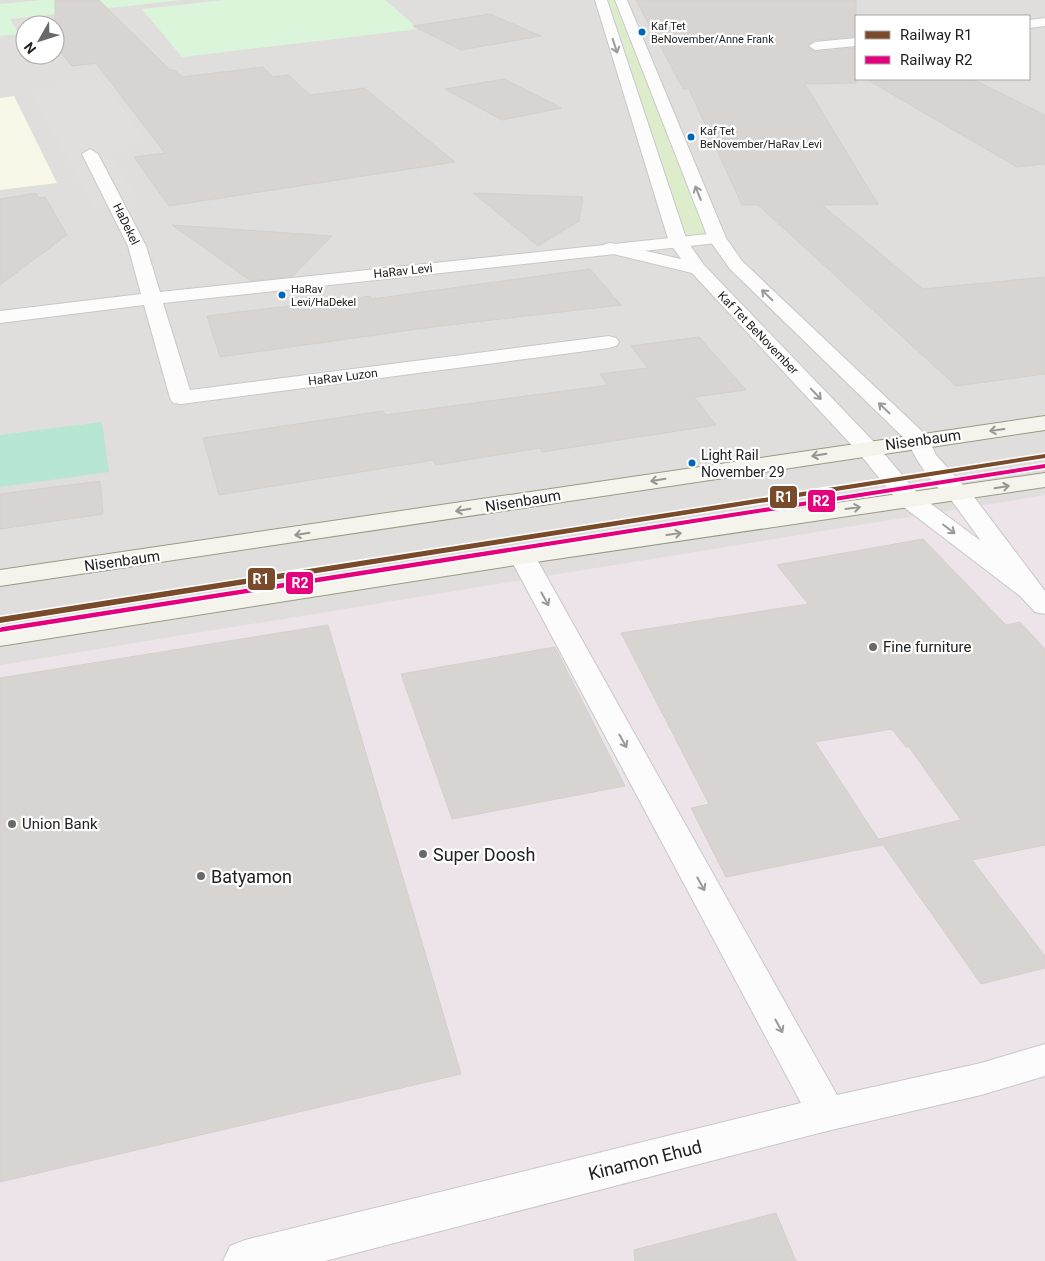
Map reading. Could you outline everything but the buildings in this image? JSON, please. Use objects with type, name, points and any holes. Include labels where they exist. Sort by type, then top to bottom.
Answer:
[{"type":"main road","name":"Nisenbaum","points":[[0,578],[203,550],[867,448],[1045,423]]},
{"type":"main road","points":[[0,638],[522,556],[1045,480]]},
{"type":"street","name":"Kaf Tet BeNovember","points":[[601,0],[678,242],[698,269],[867,448],[878,465],[910,500],[1037,598]]},
{"type":"street","name":"Kaf Tet BeNovember","points":[[621,0],[717,238],[736,265],[919,442],[925,457],[959,494],[1037,598]]},
{"type":"street","points":[[1030,24],[1045,22]]},
{"type":"street","points":[[815,46],[855,42]]},
{"type":"street","name":"HaDekel","points":[[90,154],[137,246],[154,298]]},
{"type":"street","name":"HaRav Levi","points":[[0,317],[154,298],[717,238]]},
{"type":"street","points":[[611,248],[698,269]]},
{"type":"street","name":"HaRav Luzon","points":[[154,298],[181,398],[609,342]]},
{"type":"street","points":[[522,556],[827,1114]]},
{"type":"street","name":"Kinamon Ehud","points":[[245,1261],[827,1114],[982,1079],[1045,1060]]},
{"type":"shaded area","points":[[0,0],[1045,0],[1045,1261],[0,1261]]},
{"type":"shaded area","points":[[104,81],[146,142],[106,147],[139,201],[94,207],[30,90]]},
{"type":"shaded area","points":[[14,96],[57,183],[0,190],[0,98]]},
{"type":"shaded area","points":[[1045,495],[1045,1261],[0,1261],[0,665]]},
{"type":"green space","points":[[41,0],[183,0],[46,15],[15,15],[15,18],[10,19],[15,27],[15,34],[0,36],[0,4]]},
{"type":"green space","points":[[224,0],[385,0],[419,29],[182,57],[142,9]]},
{"type":"green space","points":[[601,0],[621,0],[717,238],[678,242]]},
{"type":"green space","points":[[102,422],[109,472],[0,487],[0,435]]},
{"type":"rail line","name":"R1","points":[[0,620],[1045,456]]},
{"type":"rail line","name":"R2","points":[[2,630],[1045,466]]},
{"type":"place","name":"Kaf Tet BeNovember/Anne Frank","points":[[642,32]]},
{"type":"place","name":"Kaf Tet BeNovember/HaRav Levi","points":[[691,137]]},
{"type":"place","name":"HaRav Levi/HaDekel","points":[[282,295]]},
{"type":"place","name":"Light Rail November 29","points":[[692,463]]},
{"type":"place","name":"Fine furniture","points":[[873,647]]},
{"type":"place","name":"Union Bank","points":[[12,824]]},
{"type":"place","name":"Super Doosh","points":[[423,854]]},
{"type":"place","name":"Batyamon","points":[[201,876]]}]
